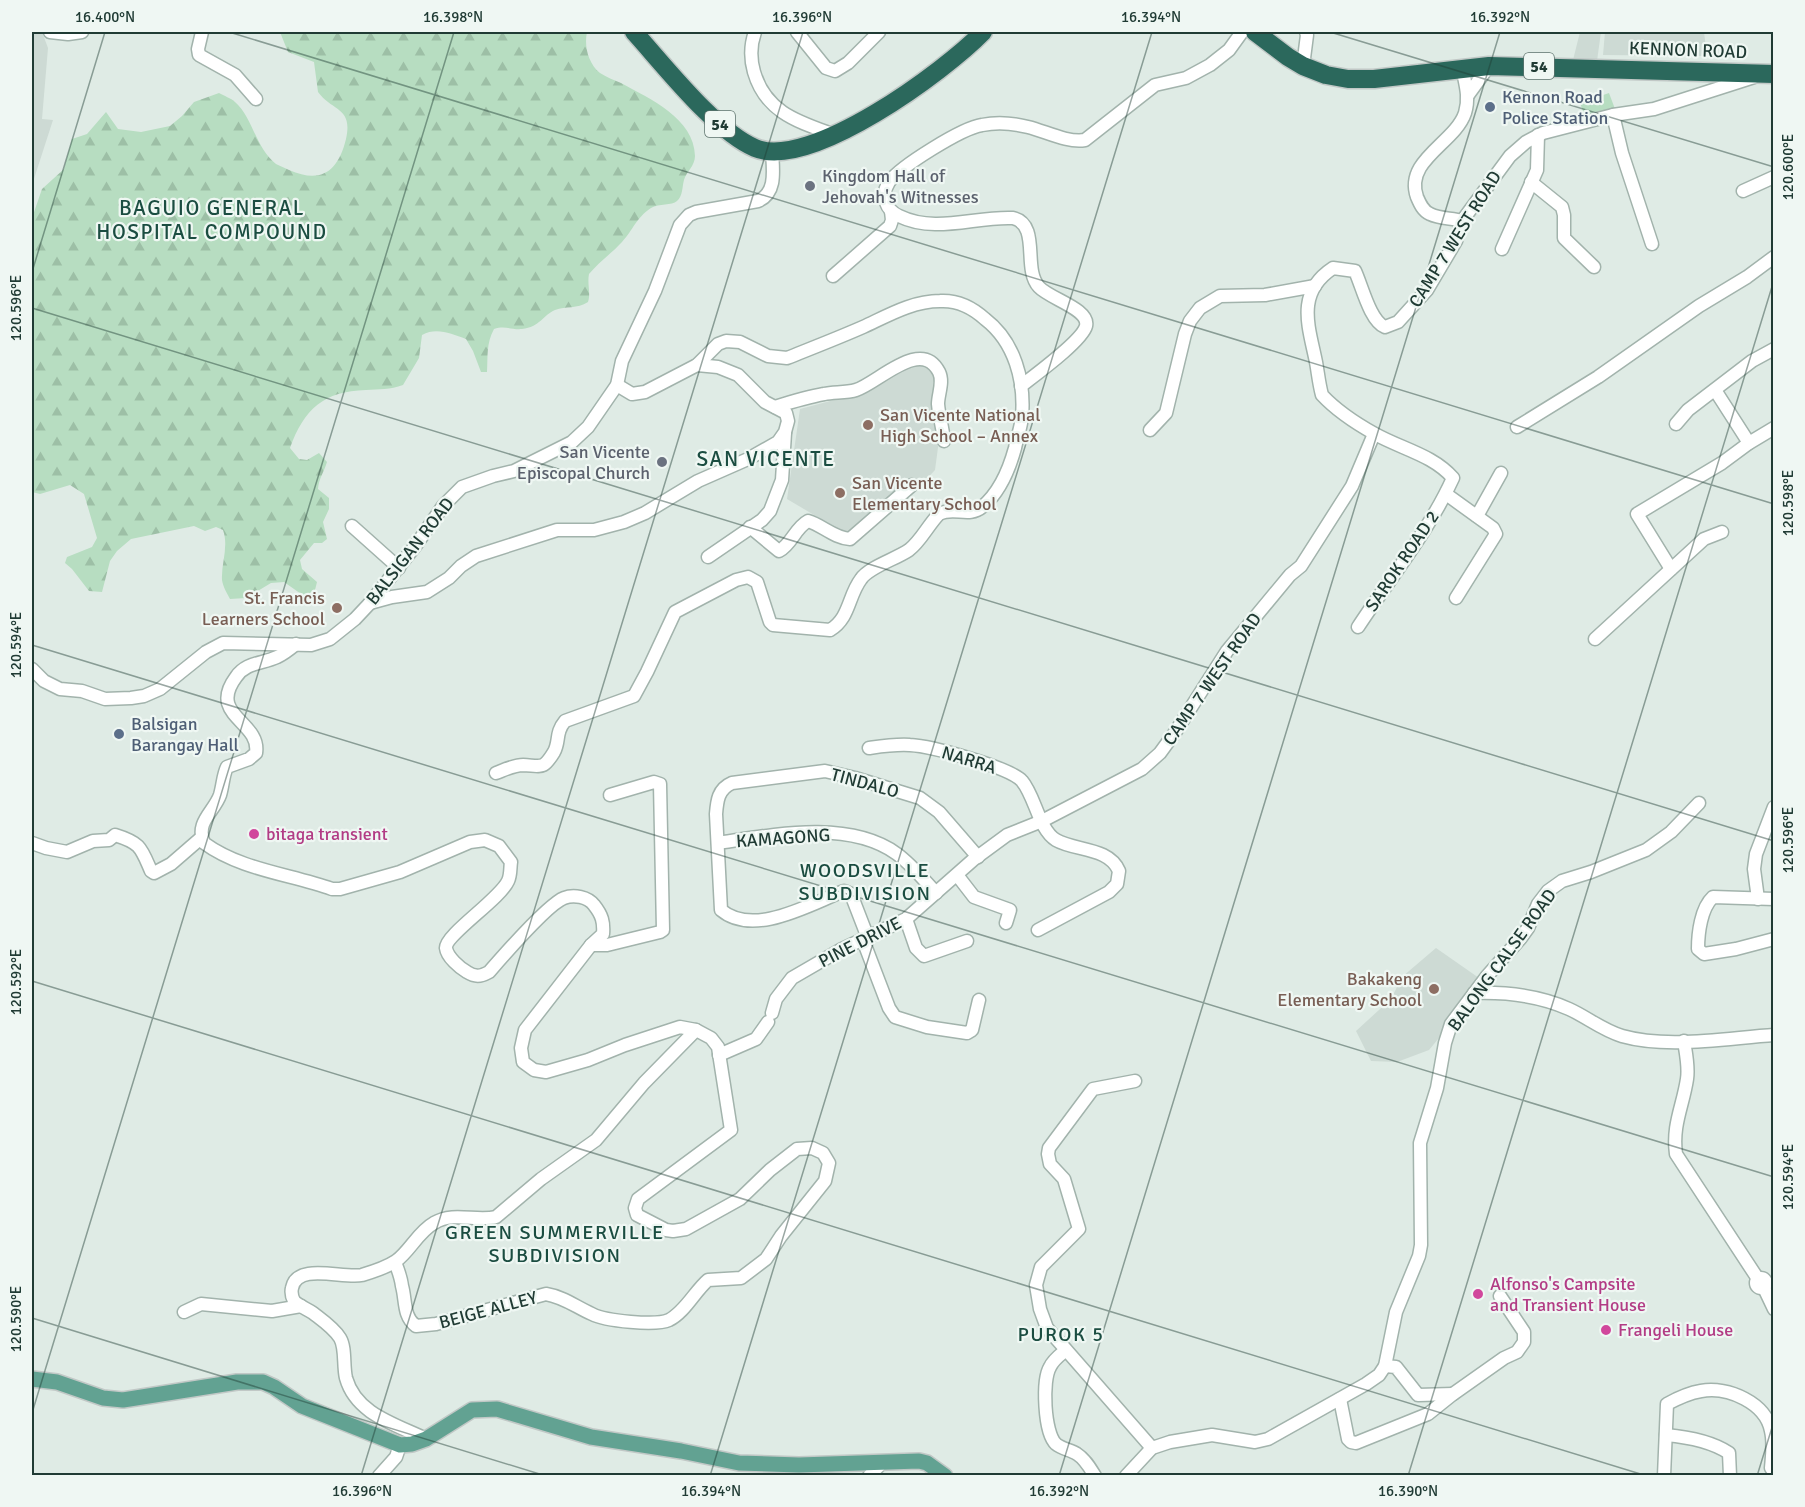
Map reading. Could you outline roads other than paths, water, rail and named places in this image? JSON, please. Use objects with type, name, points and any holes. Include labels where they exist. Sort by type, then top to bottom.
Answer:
[{"type":"highway","name":"54","points":[[634,32],[729,132],[749,145],[772,152]]},
{"type":"highway","points":[[772,152],[810,144],[835,135],[895,102],[943,68],[983,32]]},
{"type":"highway","name":"KENNON ROAD","points":[[1255,32],[1287,57],[1303,66],[1326,75],[1358,80],[1489,66],[1769,74]]},
{"type":"main road","points":[[32,1379],[57,1382],[103,1398],[123,1400],[237,1382],[263,1382],[302,1406],[400,1445],[412,1444],[426,1438],[472,1410],[497,1410],[591,1437],[739,1463],[799,1465],[884,1462],[926,1469],[945,1476]]},
{"type":"street","points":[[50,32],[68,34],[82,32]]},
{"type":"street","points":[[202,32],[198,49],[199,56],[235,75],[256,99]]},
{"type":"street","points":[[755,32],[750,50],[751,60],[760,88],[766,98],[784,114],[835,135]]},
{"type":"street","points":[[797,32],[826,68],[835,71],[848,63],[879,32]]},
{"type":"street","points":[[833,276],[890,226],[891,211],[885,199],[886,188],[893,178],[954,135],[979,125],[1008,123],[1074,141],[1085,140],[1155,85],[1186,78],[1210,65],[1228,50],[1242,32]]},
{"type":"street","points":[[1303,66],[1306,32]]},
{"type":"street","points":[[1468,95],[1489,66]]},
{"type":"street","points":[[1462,68],[1468,95],[1464,115],[1454,131],[1416,173],[1414,184],[1420,206],[1428,213],[1462,221]]},
{"type":"street","name":"CAMP 7 WEST ROAD","points":[[1315,286],[1323,275],[1333,268],[1355,271],[1373,317],[1385,327],[1398,322],[1415,304],[1437,273],[1456,241],[1462,221],[1510,156],[1538,135],[1613,115],[1654,109],[1769,74]]},
{"type":"street","points":[[1613,115],[1622,153],[1652,244]]},
{"type":"street","points":[[1502,249],[1537,170],[1538,135]]},
{"type":"street","name":"BALSIGAN ROAD","points":[[32,669],[44,681],[60,689],[82,691],[105,699],[116,700],[144,696],[160,689],[206,652],[223,643],[311,645],[330,639],[355,619],[370,603],[399,568],[443,506],[462,487],[514,471],[572,442],[588,427],[617,385],[622,361],[655,291],[680,225],[689,215],[696,212],[766,198],[772,183],[772,152]]},
{"type":"street","points":[[1743,192],[1773,177]]},
{"type":"street","points":[[1531,182],[1562,207],[1563,238],[1594,267]]},
{"type":"street","points":[[891,211],[906,219],[927,224],[1007,218],[1023,222],[1028,233],[1033,274],[1038,286],[1062,304],[1077,309],[1087,323],[1084,332],[1075,341],[1022,386]]},
{"type":"street","points":[[1517,427],[1598,377],[1773,257]]},
{"type":"street","points":[[1150,430],[1166,413],[1185,334],[1190,321],[1200,308],[1220,296],[1265,295],[1315,286]]},
{"type":"street","points":[[1315,286],[1309,302],[1307,323],[1322,395],[1374,434],[1433,460],[1445,469],[1453,478],[1446,494],[1494,528],[1496,534],[1456,598]]},
{"type":"street","points":[[496,773],[522,765],[539,768],[547,763],[556,747],[559,729],[565,721],[634,696],[675,612],[736,580],[748,577],[757,582],[773,625],[830,630],[838,625],[863,576],[911,548],[939,514],[945,511],[974,512],[982,507],[1000,487],[1010,467],[1022,418],[1022,386],[1013,356],[1003,335],[978,313],[958,303],[940,300],[908,307],[787,358],[768,356],[741,342],[726,340],[713,348],[697,365],[638,395],[625,392],[617,385]]},
{"type":"street","points":[[1676,424],[1688,410],[1752,361],[1773,349]]},
{"type":"street","points":[[775,407],[826,393],[855,391],[882,374],[920,358],[928,360],[939,372],[941,378],[938,405],[944,441]]},
{"type":"street","points":[[697,365],[718,367],[738,375],[765,402],[786,413],[788,421],[785,432],[782,480],[770,511],[762,520],[708,557]]},
{"type":"street","points":[[1715,390],[1749,443]]},
{"type":"street","points":[[1671,569],[1637,514],[1722,463],[1773,428]]},
{"type":"street","points":[[370,603],[427,592],[476,556],[557,530],[594,530],[624,522],[664,502],[698,481],[748,459],[778,441],[785,432]]},
{"type":"street","name":"CAMP 7 WEST ROAD","points":[[1142,769],[1160,753],[1176,731],[1227,651],[1290,575],[1301,566],[1352,486],[1374,434]]},
{"type":"street","points":[[1477,516],[1501,473]]},
{"type":"street","points":[[750,527],[779,551],[784,548],[801,525],[808,521],[843,539],[850,539],[912,485]]},
{"type":"street","name":"SAROK ROAD 2","points":[[1358,627],[1446,494]]},
{"type":"street","points":[[352,526],[399,568]]},
{"type":"street","points":[[1595,639],[1704,539],[1722,532]]},
{"type":"street","points":[[296,644],[275,658],[244,667],[232,682],[228,697],[229,708],[253,735],[257,747],[256,753],[249,759],[227,767],[220,795],[203,822],[201,838],[204,843],[246,864],[332,889],[340,889],[400,872],[454,848],[485,840],[499,846],[511,862],[508,881],[495,898],[450,939],[446,949],[452,959],[471,974],[480,976],[484,974],[543,915],[564,898],[577,896],[592,902],[602,915],[603,934],[591,945],[525,1030],[520,1048],[523,1062],[534,1070],[546,1072],[684,1027],[711,1038],[718,1047],[719,1055]]},
{"type":"street","name":"NARRA","points":[[869,748],[911,745],[1013,773],[1023,782],[1053,838],[1112,860],[1119,871],[1117,884],[1109,892],[1038,930]]},
{"type":"street","name":"PINE DRIVE","points":[[719,1055],[756,1039],[770,1017],[776,999],[792,978],[842,949],[906,919],[1007,835],[1042,821],[1142,769]]},
{"type":"street","name":"TINDALO","points":[[718,843],[717,804],[722,790],[727,785],[825,771],[920,798],[939,812],[978,857]]},
{"type":"street","points":[[591,945],[607,945],[663,930],[660,784],[654,782],[610,795]]},
{"type":"street","name":"BALONG CALSE ROAD","points":[[1385,1366],[1396,1312],[1419,1256],[1420,1143],[1437,1088],[1448,1031],[1487,976],[1520,939],[1528,928],[1538,904],[1554,886],[1646,850],[1671,832],[1699,803]]},
{"type":"street","points":[[1758,898],[1754,869],[1756,855],[1773,807]]},
{"type":"street","name":"KAMAGONG","points":[[718,843],[780,834],[842,834],[874,842],[895,853],[913,867],[936,894]]},
{"type":"street","points":[[32,843],[67,852],[93,841],[109,840],[115,835],[136,842],[146,855],[151,872],[154,873],[171,864],[201,838]]},
{"type":"street","points":[[718,843],[721,910],[726,915],[748,920],[784,915],[844,891],[851,894],[889,1008],[895,1017],[927,1027],[967,1033],[972,1030],[979,1000]]},
{"type":"street","points":[[957,875],[974,897],[1010,910],[1006,922]]},
{"type":"street","points":[[1773,898],[1718,895],[1713,897],[1708,902],[1698,941],[1699,952],[1704,954],[1736,949],[1773,939]]},
{"type":"street","points":[[906,919],[916,948],[924,956],[967,941]]},
{"type":"street","points":[[1474,993],[1512,994],[1555,1004],[1569,1008],[1612,1032],[1646,1040],[1684,1041],[1773,1035]]},
{"type":"street","points":[[426,1438],[370,1413],[354,1398],[346,1377],[341,1340],[332,1328],[292,1297],[291,1290],[294,1282],[301,1275],[310,1272],[351,1277],[395,1262],[426,1228],[436,1221],[451,1217],[488,1219],[496,1217],[542,1179],[596,1140],[644,1083],[696,1030]]},
{"type":"street","points":[[1684,1041],[1688,1072],[1676,1121],[1674,1141],[1676,1154],[1765,1281],[1773,1309]]},
{"type":"street","name":"BEIGE ALLEY","points":[[395,1262],[410,1321],[422,1327],[546,1294],[558,1296],[594,1316],[640,1322],[669,1320],[708,1281],[741,1278],[766,1259],[825,1180],[829,1163],[823,1153],[812,1148],[797,1149],[770,1170],[740,1199],[686,1228],[666,1230],[637,1215],[635,1208],[638,1199],[670,1173],[731,1130],[719,1055]]},
{"type":"street","points":[[1135,1080],[1093,1089],[1049,1148],[1050,1164],[1064,1179],[1079,1226],[1076,1232],[1041,1268],[1036,1285],[1040,1309],[1047,1328],[1152,1448]]},
{"type":"street","points":[[1340,1399],[1350,1442],[1356,1443],[1428,1414],[1504,1358],[1517,1352],[1524,1342],[1524,1332],[1500,1296]]},
{"type":"street","points":[[184,1312],[201,1304],[272,1311],[301,1306]]},
{"type":"street","points":[[1066,1350],[1049,1368],[1046,1378],[1050,1434],[1056,1444],[1077,1454],[1095,1476]]},
{"type":"street","points":[[1126,1476],[1152,1448],[1170,1442],[1200,1436],[1221,1436],[1260,1442],[1340,1399],[1379,1375],[1385,1366],[1396,1367],[1418,1395],[1453,1394]]},
{"type":"street","points":[[1664,1476],[1667,1404],[1682,1396],[1703,1390],[1727,1392],[1747,1400],[1763,1413],[1771,1430],[1771,1468],[1773,1472]]},
{"type":"street","points":[[1666,1435],[1688,1437],[1720,1447],[1730,1454],[1731,1476]]},
{"type":"street","points":[[379,1476],[396,1457],[400,1445]]},
{"type":"street","points":[[869,1476],[884,1462]]},
{"type":"place","name":"Kennon Road Police Station","points":[[1490,107]]},
{"type":"place","name":"Kingdom Hall of Jehovah's Witnesses","points":[[810,186]]},
{"type":"place","name":"San Vicente National High School – Annex","points":[[868,425]]},
{"type":"place","name":"San Vicente Episcopal Church","points":[[662,462]]},
{"type":"place","name":"San Vicente Elementary School","points":[[840,493]]},
{"type":"place","name":"St. Francis Learners School","points":[[337,608]]},
{"type":"place","name":"Balsigan Barangay Hall","points":[[119,734]]},
{"type":"place","name":"bitaga transient","points":[[254,834]]},
{"type":"place","name":"Bakakeng Elementary School","points":[[1434,989]]},
{"type":"place","name":"Alfonso's Campsite and Transient House","points":[[1478,1294]]},
{"type":"place","name":"Frangeli House","points":[[1606,1330]]},
{"type":"district","name":"BAGUIO GENERAL HOSPITAL COMPOUND","points":[[212,220]]},
{"type":"district","name":"SAN VICENTE","points":[[766,459]]},
{"type":"district","name":"WOODSVILLE SUBDIVISION","points":[[865,882]]},
{"type":"district","name":"GREEN SUMMERVILLE SUBDIVISION","points":[[555,1244]]},
{"type":"district","name":"PUROK 5","points":[[1061,1334]]}]
